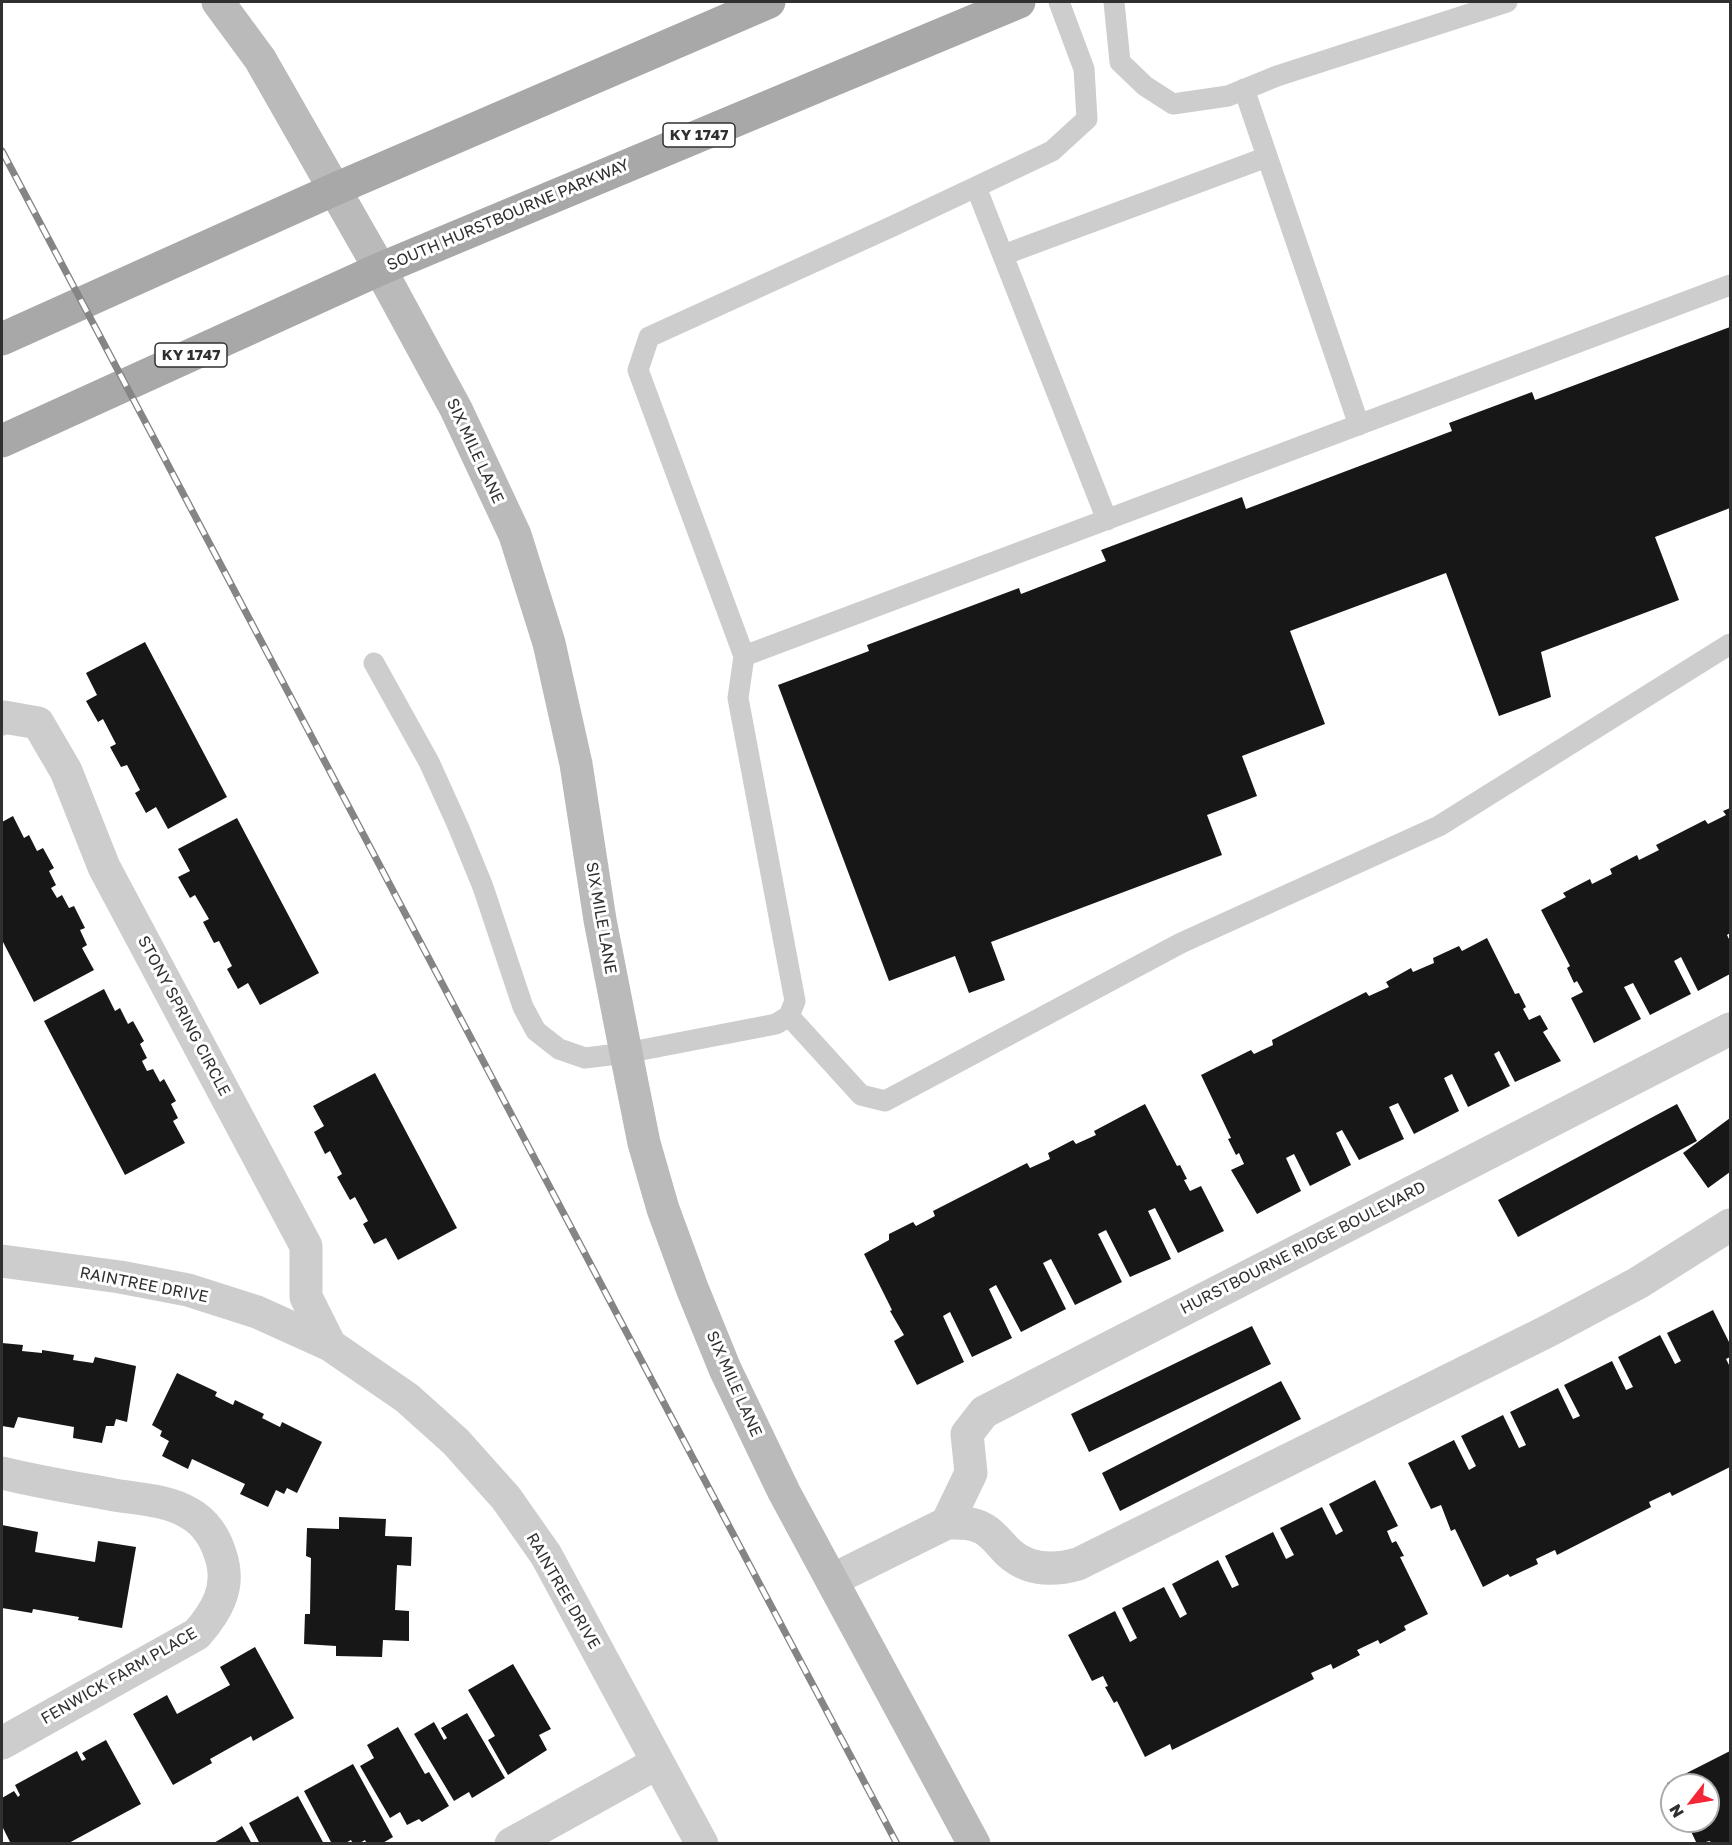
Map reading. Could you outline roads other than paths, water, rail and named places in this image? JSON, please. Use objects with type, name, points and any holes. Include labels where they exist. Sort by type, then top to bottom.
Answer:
[{"type":"main road","points":[[2,339],[333,190],[769,2]]},
{"type":"main road","name":"SOUTH HURSTBOURNE PARKWAY","points":[[2,441],[380,269],[1019,2]]},
{"type":"street","name":"SIX MILE LANE","points":[[218,2],[260,59],[380,269],[456,409],[515,535],[549,644],[576,764],[600,920],[626,1053],[644,1143],[663,1209],[692,1288],[735,1389],[784,1492],[974,1844]]},
{"type":"street","name":"STONY SPRING CIRCLE","points":[[2,719],[4,717],[38,723],[66,771],[104,867],[306,1246],[306,1297],[330,1345]]},
{"type":"street","name":"HURSTBOURNE RIDGE BOULEVARD","points":[[947,1523],[970,1473],[967,1434],[984,1413],[1731,1029]]},
{"type":"street","points":[[832,1580],[947,1523],[966,1522],[984,1529],[1014,1557],[1035,1567],[1059,1570],[1078,1564],[1548,1331],[1638,1283],[1731,1225]]},
{"type":"street","name":"RAINTREE DRIVE","points":[[2,1261],[188,1290],[257,1312],[330,1345],[407,1398],[456,1442],[506,1498],[546,1555],[702,1844]]},
{"type":"street","name":"FENWICK FARM PLACE","points":[[2,1473],[39,1482],[167,1504],[190,1513],[207,1527],[219,1546],[225,1570],[223,1595],[213,1615],[197,1634],[2,1743]]},
{"type":"street","points":[[511,1844],[657,1763]]},
{"type":"lane","points":[[374,663],[429,762],[458,826],[483,887],[523,1007],[536,1030],[559,1049],[585,1058],[626,1053],[776,1024],[789,1016],[795,1001],[738,698],[744,657],[638,370],[649,337],[1052,151],[1087,119],[1084,69],[1059,2]]},
{"type":"lane","points":[[1114,2],[1120,62],[1145,86],[1173,104],[1228,96],[1277,76],[1507,2]]},
{"type":"lane","points":[[1244,88],[1359,425]]},
{"type":"lane","points":[[1003,255],[1267,157]]},
{"type":"lane","points":[[976,187],[1107,520]]},
{"type":"lane","points":[[744,657],[1731,285]]},
{"type":"lane","points":[[789,1016],[861,1095],[885,1101],[1181,943],[1439,826],[1731,644]]},
{"type":"railway","points":[[2,151],[897,1844]]}]
